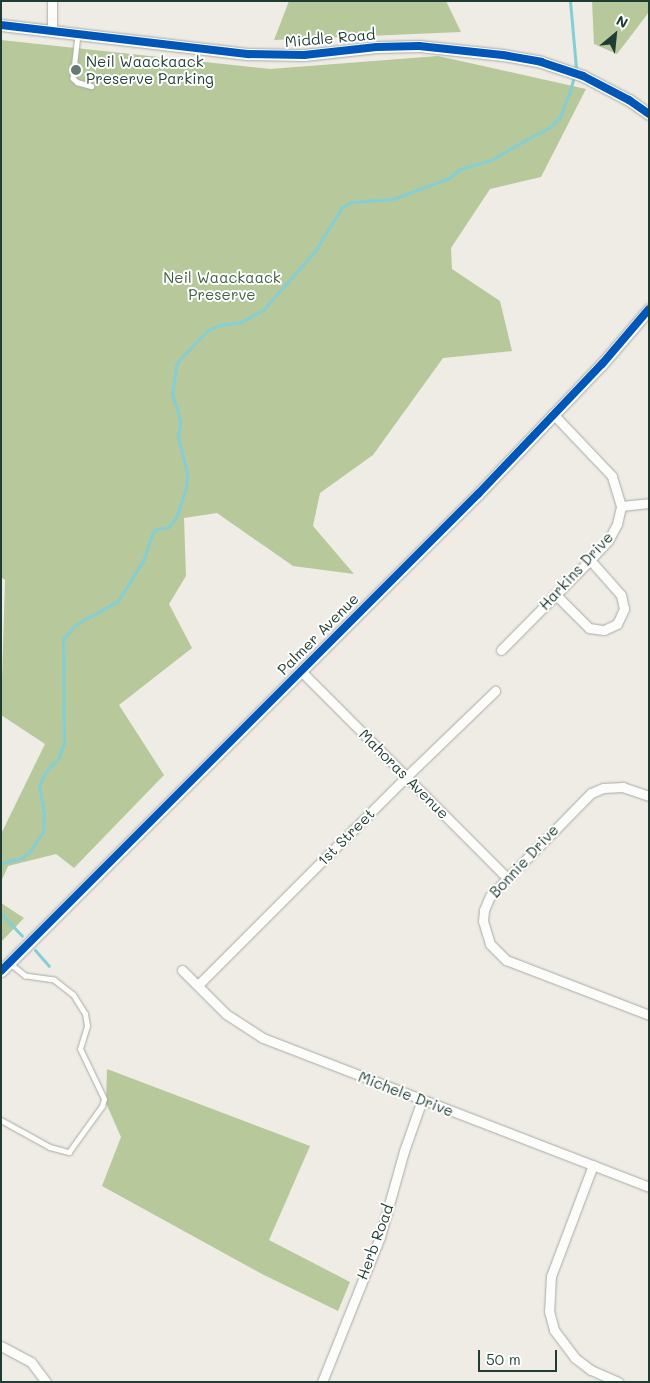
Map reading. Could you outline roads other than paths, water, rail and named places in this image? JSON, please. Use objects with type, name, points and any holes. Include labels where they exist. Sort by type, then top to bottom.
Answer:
[{"type":"street","points":[[52,1],[52,30]]},
{"type":"street","name":"Middle Road","points":[[1,25],[250,54],[304,55],[377,47],[419,46],[503,55],[541,62],[601,84],[649,114]]},
{"type":"street","name":"Palmer Avenue","points":[[5,967],[478,494],[602,364],[649,309]]},
{"type":"street","points":[[553,414],[612,476],[621,506],[649,503]]},
{"type":"street","name":"Harkins Drive","points":[[501,650],[590,560],[614,532],[621,506]]},
{"type":"street","points":[[555,594],[590,628],[604,630],[617,624],[624,609],[621,595],[590,560]]},
{"type":"street","name":"Mahoras Avenue","points":[[301,671],[506,877]]},
{"type":"street","name":"1st Street","points":[[198,985],[406,776],[495,691]]},
{"type":"street","name":"Bonnie Drive","points":[[649,796],[623,786],[603,788],[591,793],[506,877],[490,896],[484,910],[485,932],[497,953],[512,963],[649,1015]]},
{"type":"street","name":"Michele Drive","points":[[182,970],[226,1014],[263,1038],[649,1187]]},
{"type":"street","name":"Herb Road","points":[[322,1382],[380,1237],[404,1151],[422,1100]]},
{"type":"street","points":[[593,1165],[551,1276],[549,1312],[554,1330],[575,1358],[591,1370],[618,1382]]},
{"type":"street","points":[[1,1346],[31,1362],[46,1382]]},
{"type":"lane","points":[[78,33],[73,78],[77,82],[91,86]]},
{"type":"lane","points":[[1,1120],[50,1147],[70,1152],[102,1106],[104,1099],[80,1049],[87,1026],[85,1014],[73,995],[54,980],[25,976],[5,967]]},
{"type":"waterway","points":[[1,863],[22,858],[30,851],[43,832],[44,815],[39,785],[46,771],[58,759],[64,744],[63,639],[75,625],[118,601],[144,559],[152,534],[156,529],[169,527],[177,515],[186,487],[187,473],[178,438],[180,423],[178,412],[172,395],[176,366],[179,360],[208,330],[220,325],[241,322],[263,310],[315,251],[342,207],[352,202],[393,199],[449,178],[460,169],[491,160],[549,128],[560,117],[576,68],[570,1]]},
{"type":"waterway","points":[[1,914],[22,936]]},
{"type":"waterway","points":[[35,950],[49,966]]},
{"type":"place","name":"Neil Waackaack Preserve Parking","points":[[76,70]]},
{"type":"park label","name":"Neil Waackaack Preserve","points":[[222,286]]}]
